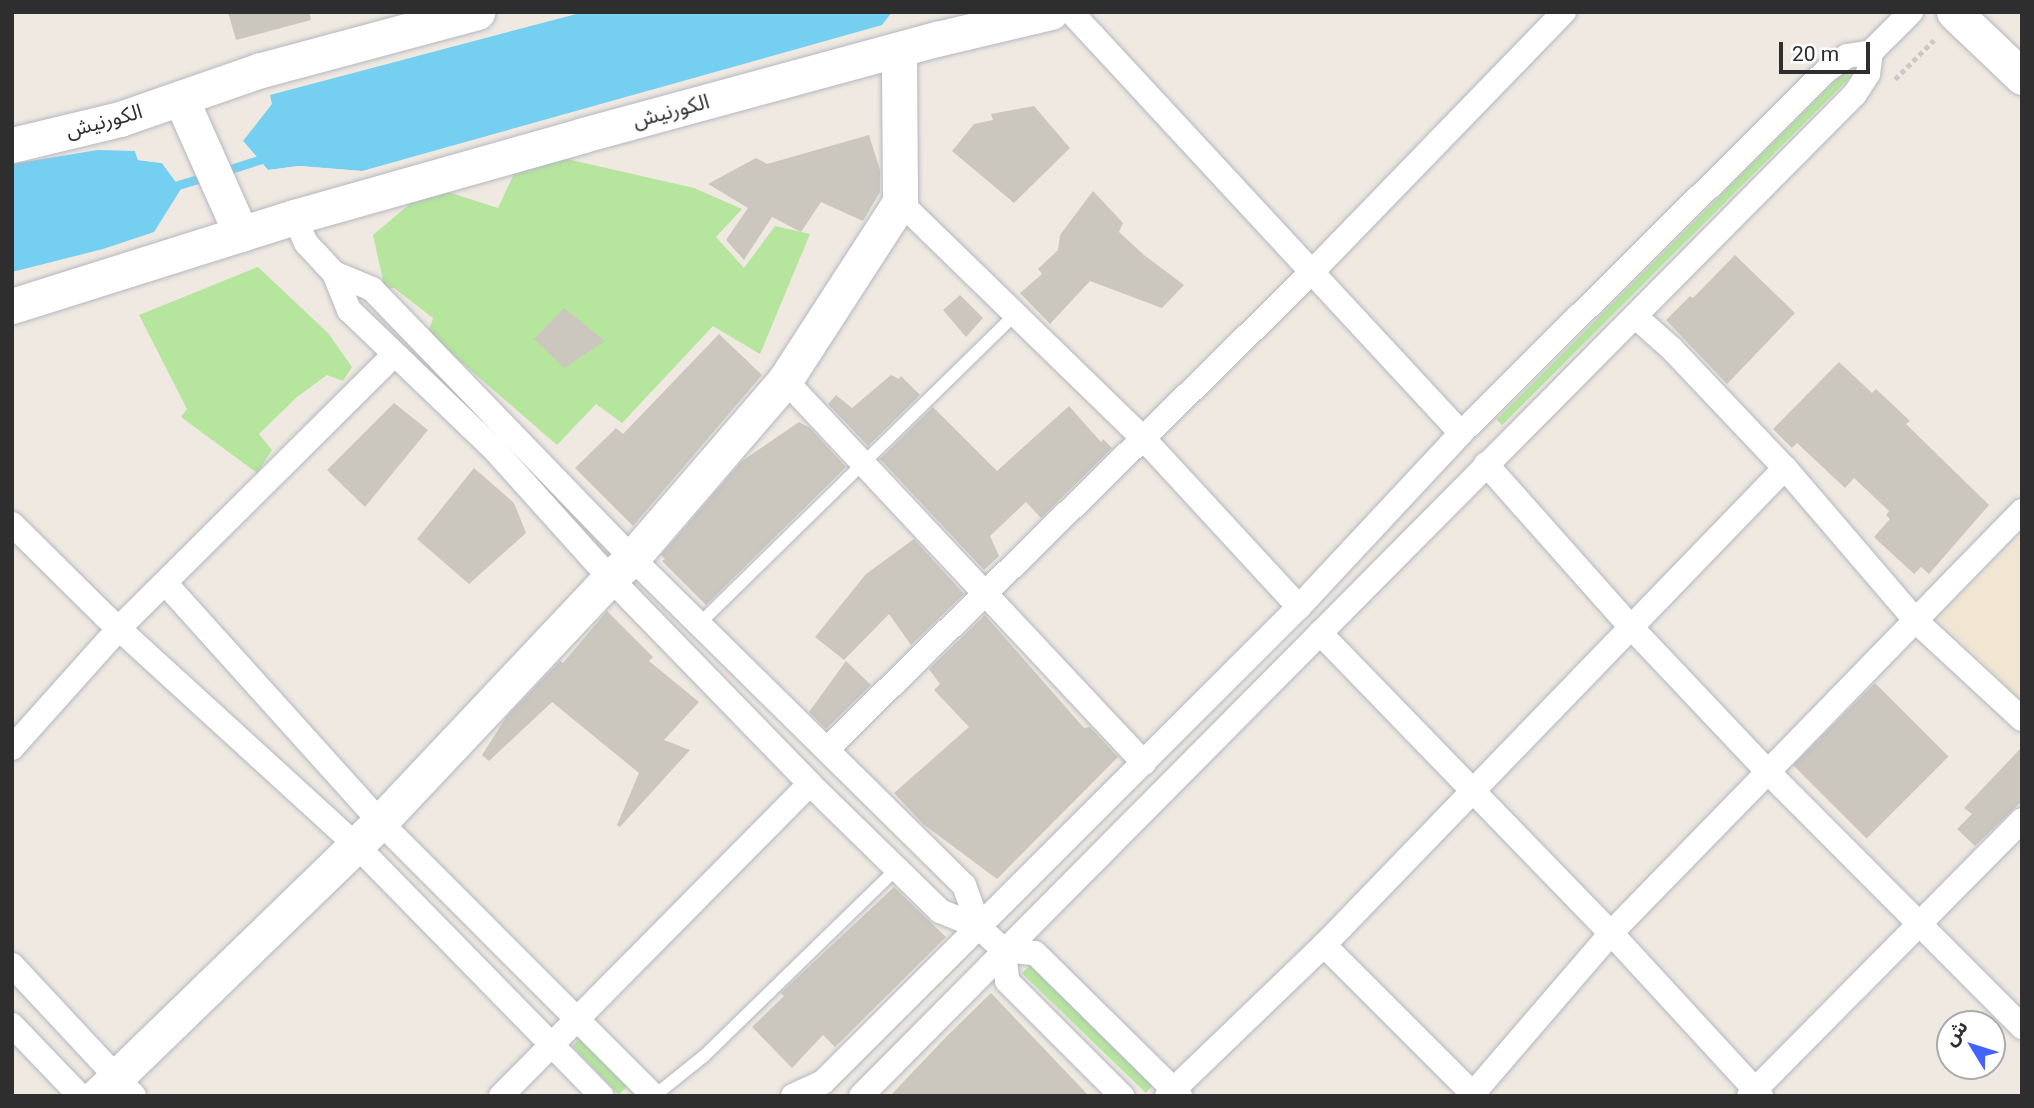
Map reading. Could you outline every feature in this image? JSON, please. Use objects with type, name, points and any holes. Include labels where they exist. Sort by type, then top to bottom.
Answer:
[{"type":"main road","name":"الكورنيش","points":[[12,145],[120,119],[187,113],[261,70],[477,12]]},
{"type":"main road","name":"الكورنيش","points":[[12,306],[238,226],[294,217],[583,135],[899,50],[933,22],[1051,12]]},
{"type":"main road","points":[[1954,12],[2022,77]]},
{"type":"main road","points":[[116,1090],[368,833],[621,568],[785,380],[900,202],[899,50]]},
{"type":"main road","points":[[187,113],[238,226]]},
{"type":"street","points":[[1071,12],[1310,274],[1461,433]]},
{"type":"street","points":[[828,748],[1310,274],[1564,12]]},
{"type":"street","points":[[793,1096],[823,1082],[1299,607],[1461,433],[1827,70],[1847,56],[1871,52],[1911,12]]},
{"type":"street","points":[[861,1096],[1855,94],[1868,74],[1871,52]]},
{"type":"street","points":[[900,202],[1143,438],[1299,607]]},
{"type":"street","points":[[294,217],[306,243],[334,273],[349,310],[621,568],[700,623],[828,748],[964,885],[979,927]]},
{"type":"street","points":[[334,273],[372,289],[810,784],[896,869],[940,911],[979,927],[1004,950],[1035,953],[1174,1094],[1324,945],[1785,468]]},
{"type":"street","points":[[1636,317],[1671,348],[1785,468],[1916,621],[2022,719]]},
{"type":"street","points":[[12,748],[120,627],[395,354]]},
{"type":"street","points":[[785,380],[1144,763]]},
{"type":"street","points":[[1486,464],[1630,626],[1769,773],[2022,1027]]},
{"type":"street","points":[[1324,945],[1473,1095],[1611,933],[2022,511]]},
{"type":"street","points":[[12,524],[120,627],[368,833],[576,1020],[654,1096]]},
{"type":"street","points":[[166,584],[368,833],[601,1096]]},
{"type":"street","points":[[1321,633],[1611,933],[1755,1094],[2022,820]]},
{"type":"street","points":[[501,1096],[810,784]]},
{"type":"street","points":[[1004,950],[1007,981],[1122,1096]]},
{"type":"street","points":[[12,965],[116,1090]]},
{"type":"street","points":[[12,1025],[80,1096]]},
{"type":"lane","points":[[700,623],[1015,314]]},
{"type":"lane","points":[[654,1096],[704,1056],[896,869]]},
{"type":"shaded area","points":[[2022,535],[2022,701],[1937,618]]},
{"type":"green space","points":[[1845,71],[1851,77],[1502,425],[1496,420]]},
{"type":"green space","points":[[558,157],[694,188],[742,209],[716,237],[744,268],[775,226],[810,234],[760,354],[713,326],[622,423],[596,404],[557,445],[446,349],[429,330],[433,318],[394,288],[385,289],[373,235],[418,197],[445,191],[498,208],[515,172]]},
{"type":"green space","points":[[258,267],[328,333],[352,367],[343,381],[327,375],[297,397],[259,434],[272,450],[257,473],[181,417],[187,409],[139,315]]},
{"type":"green space","points":[[1031,964],[1155,1083],[1146,1093],[1022,973]]},
{"type":"green space","points":[[581,1038],[628,1086],[619,1095],[572,1046]]},
{"type":"water","points":[[584,12],[892,12],[882,25],[362,171],[299,166],[268,170],[243,141],[270,95]]},
{"type":"water","points":[[98,150],[135,151],[138,160],[162,163],[181,189],[154,232],[103,249],[12,272],[12,164]]},
{"type":"pier","points":[[270,95],[272,104],[243,141],[268,170],[299,166],[362,171],[354,174],[299,170],[266,173],[240,141],[265,97]]},
{"type":"pier","points":[[138,150],[140,157],[164,161],[185,188],[154,236],[181,189],[162,163],[138,160],[135,151]]},
{"type":"building","points":[[228,12],[309,12],[311,20],[236,40]]},
{"type":"building","points":[[1034,106],[1070,148],[1014,203],[952,151],[974,124],[993,120],[991,114]]},
{"type":"building","points":[[869,135],[880,170],[880,192],[863,221],[821,202],[801,232],[772,217],[744,260],[726,240],[748,208],[708,184],[756,158],[767,164]]},
{"type":"building","points":[[1093,191],[1123,223],[1119,232],[1184,285],[1162,308],[1090,281],[1050,324],[1020,293],[1042,274],[1038,269],[1058,250],[1060,235]]},
{"type":"building","points":[[1735,255],[1795,313],[1727,384],[1666,320],[1690,296],[1693,298]]},
{"type":"building","points":[[960,295],[983,318],[966,337],[943,310]]},
{"type":"building","points":[[564,308],[605,341],[564,368],[534,339]]},
{"type":"building","points":[[719,334],[762,375],[633,526],[575,468],[616,428],[623,434]]},
{"type":"building","points":[[1839,362],[1872,393],[1876,389],[1910,421],[1906,424],[1989,505],[1929,574],[1921,567],[1914,574],[1874,537],[1890,519],[1886,515],[1889,511],[1854,478],[1845,488],[1797,443],[1792,448],[1773,429]]},
{"type":"building","points":[[891,375],[899,379],[901,376],[920,395],[868,446],[828,404],[836,395],[852,408]]},
{"type":"building","points":[[394,403],[428,430],[365,507],[327,470]]},
{"type":"building","points":[[1069,406],[1101,442],[1103,439],[1112,448],[1041,518],[1026,502],[990,536],[999,556],[984,570],[880,459],[933,407],[997,471]]},
{"type":"building","points":[[799,422],[810,428],[846,467],[706,605],[662,561],[665,559],[661,555],[742,461]]},
{"type":"building","points":[[474,468],[514,503],[526,533],[469,584],[417,539]]},
{"type":"building","points":[[914,539],[964,594],[911,645],[889,614],[844,660],[815,637],[866,574]]},
{"type":"building","points":[[607,611],[653,657],[649,661],[699,702],[664,740],[690,750],[620,827],[617,825],[639,773],[552,702],[489,761],[482,755],[507,716],[560,661],[563,663]]},
{"type":"building","points":[[985,615],[1084,728],[1090,727],[1118,757],[997,879],[923,824],[894,793],[969,727],[934,690],[940,684],[929,669]]},
{"type":"building","points":[[846,661],[871,685],[826,729],[809,712]]},
{"type":"building","points":[[1875,683],[1949,757],[1867,839],[1793,765]]},
{"type":"building","points":[[2022,747],[2022,801],[1975,846],[1957,829],[1972,814],[1964,808]]},
{"type":"building","points":[[894,887],[946,937],[835,1047],[823,1035],[792,1068],[752,1027],[784,996],[781,993],[785,989]]},
{"type":"building","points":[[991,993],[1089,1096],[890,1096],[947,1036]]},
{"type":"waterway","points":[[221,172],[268,157]]},
{"type":"waterway","points":[[168,188],[208,176]]}]
